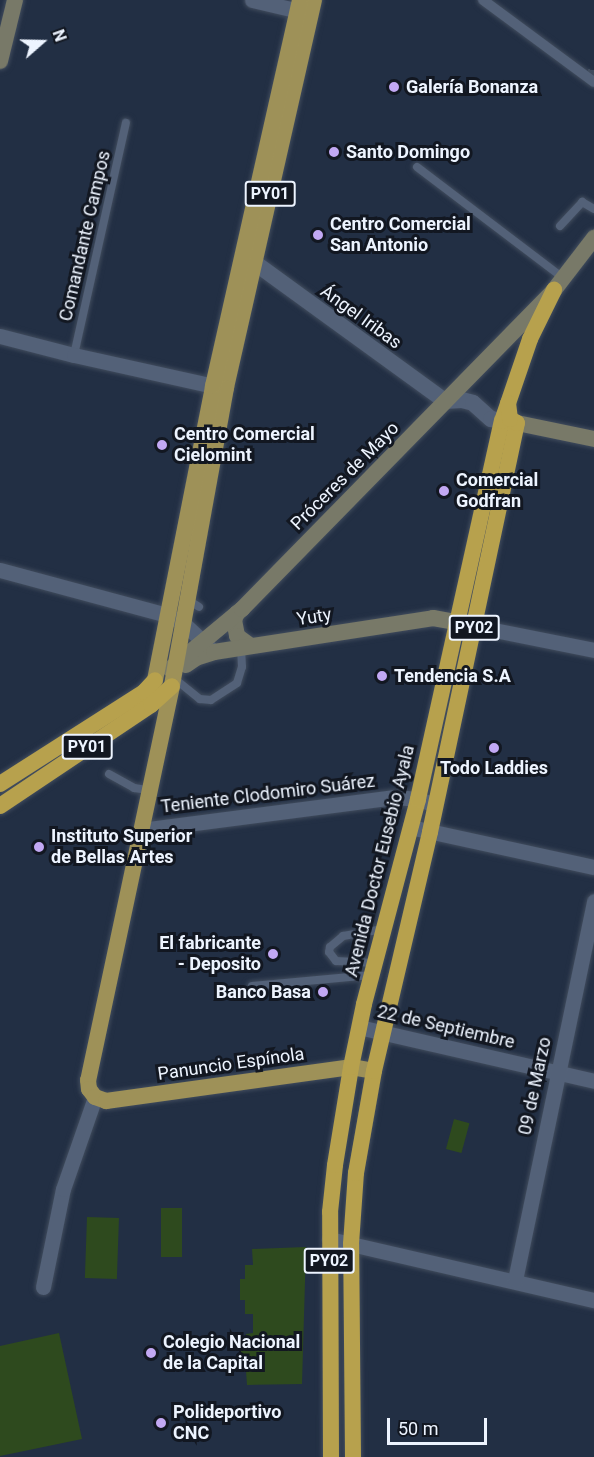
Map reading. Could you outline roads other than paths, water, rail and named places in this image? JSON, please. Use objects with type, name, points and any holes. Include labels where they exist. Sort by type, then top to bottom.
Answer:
[{"type":"highway","name":"Avenida Doctor Eusebio Ayala","points":[[352,1457],[351,1244],[356,1173],[374,1071],[430,832],[474,626],[510,422],[508,402],[530,339],[558,284]]},
{"type":"highway","name":"Avenida Doctor Eusebio Ayala","points":[[331,1457],[329,1239],[334,1165],[359,1027],[418,799],[457,621],[510,422]]},
{"type":"highway","name":"PY01","points":[[0,806],[151,705],[174,676]]},
{"type":"highway","name":"PY01","points":[[0,784],[144,692],[155,680]]},
{"type":"main road","points":[[0,61],[15,0]]},
{"type":"main road","name":"PY01","points":[[174,676],[183,623],[194,604],[220,387],[255,263],[306,6]]},
{"type":"main road","name":"PY01","points":[[155,680],[167,615],[306,6]]},
{"type":"main road","name":"PY02","points":[[558,284],[594,238]]},
{"type":"main road","name":"Próceres de Mayo","points":[[155,680],[174,676],[208,647],[225,618],[445,401],[558,284]]},
{"type":"main road","points":[[510,422],[594,439]]},
{"type":"main road","name":"Yuty","points":[[208,647],[246,647],[439,617],[474,626]]},
{"type":"main road","points":[[225,618],[234,620],[237,636],[246,647]]},
{"type":"main road","points":[[95,1097],[89,1089],[88,1080],[174,676]]},
{"type":"main road","name":"Panuncio Espínola","points":[[95,1097],[106,1101],[351,1067],[374,1071]]},
{"type":"street","points":[[252,0],[306,6]]},
{"type":"street","points":[[483,0],[594,82]]},
{"type":"street","name":"Ángel Iribas","points":[[255,263],[445,401]]},
{"type":"street","points":[[0,336],[74,356],[220,387]]},
{"type":"street","points":[[445,401],[462,400],[473,403],[487,416],[510,422]]},
{"type":"street","points":[[0,570],[167,615],[183,623],[208,647]]},
{"type":"street","points":[[474,626],[594,650]]},
{"type":"street","name":"Teniente Clodomiro Suárez","points":[[141,830],[383,799],[418,799],[435,805]]},
{"type":"street","points":[[410,827],[594,867]]},
{"type":"street","name":"09 de Marzo","points":[[515,1280],[594,901]]},
{"type":"street","name":"22 de Septiembre","points":[[359,1027],[594,1081]]},
{"type":"street","points":[[43,1287],[63,1190],[95,1097]]},
{"type":"street","points":[[329,1239],[594,1299]]},
{"type":"lane","name":"Comandante Campos","points":[[74,356],[126,123]]},
{"type":"lane","points":[[417,167],[558,284]]},
{"type":"lane","points":[[560,226],[582,202],[594,209]]},
{"type":"lane","points":[[174,676],[200,699],[211,700],[237,683],[246,647]]},
{"type":"lane","points":[[109,774],[134,788],[149,790]]},
{"type":"lane","points":[[373,969],[336,961],[329,952],[330,947],[343,936],[383,929]]},
{"type":"lane","points":[[252,986],[373,969]]},
{"type":"tunnel","points":[[591,80],[594,66]]},
{"type":"place","name":"Galería Bonanza","points":[[394,87]]},
{"type":"place","name":"Santo Domingo","points":[[334,152]]},
{"type":"place","name":"Centro Comercial San Antonio","points":[[318,235]]},
{"type":"place","name":"Centro Comercial Cielomint","points":[[162,445]]},
{"type":"place","name":"Comercial Godfran","points":[[444,491]]},
{"type":"place","name":"Tendencia S.A","points":[[382,676]]},
{"type":"place","name":"Todo Laddies","points":[[494,748]]},
{"type":"place","name":"Instituto Superior de Bellas Artes","points":[[39,847]]},
{"type":"place","name":"El fabricante - Deposito","points":[[273,954]]},
{"type":"place","name":"Banco Basa","points":[[323,992]]},
{"type":"place","name":"Colegio Nacional de la Capital","points":[[151,1353]]},
{"type":"place","name":"Polideportivo CNC","points":[[161,1423]]}]
